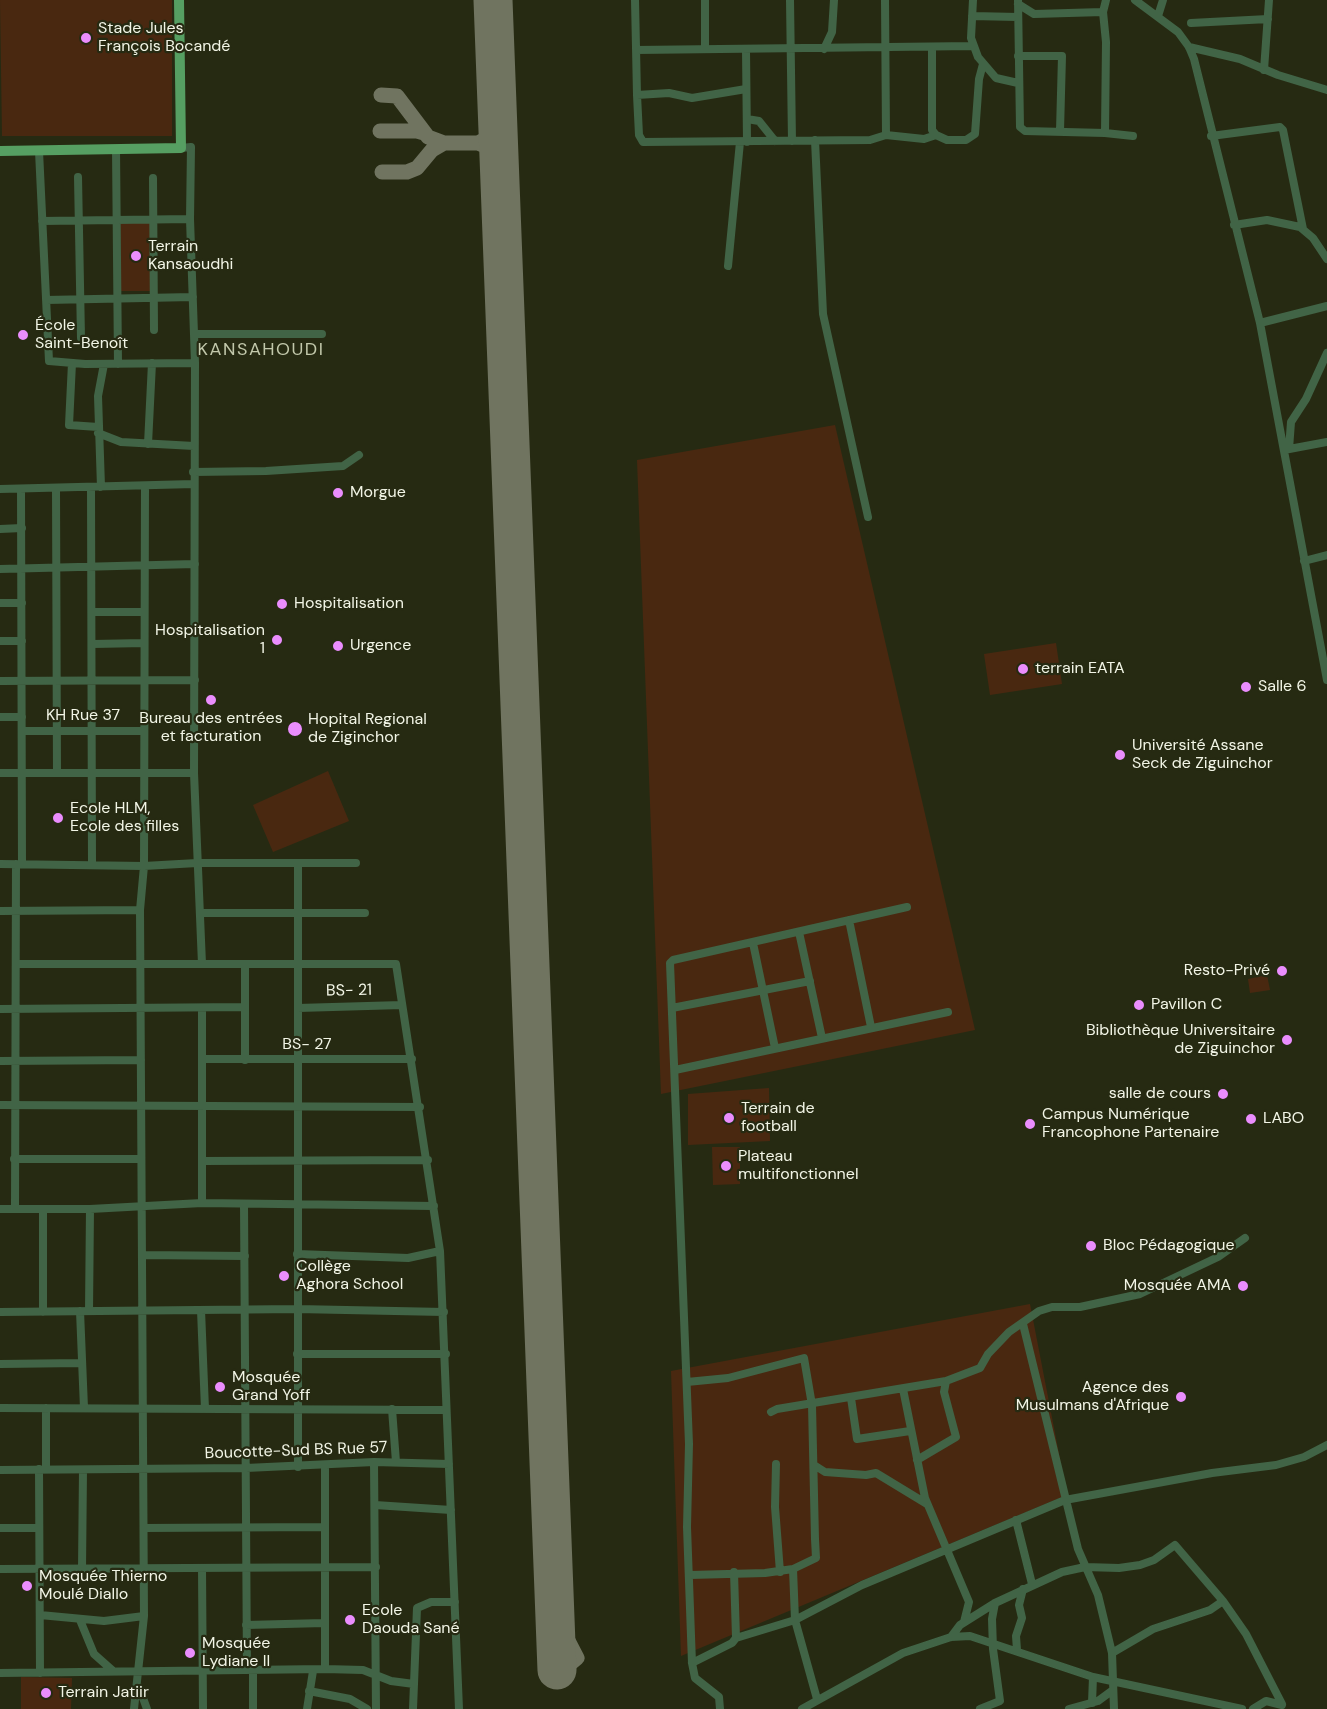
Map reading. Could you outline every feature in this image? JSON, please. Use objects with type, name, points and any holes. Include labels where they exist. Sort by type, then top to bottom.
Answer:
[{"type":"main road","points":[[0,151],[186,148],[179,0]]},
{"type":"street","points":[[635,0],[639,135],[643,142],[870,140],[886,135],[924,139],[936,135]]},
{"type":"street","points":[[705,0],[705,49]]},
{"type":"street","points":[[790,0],[792,141]]},
{"type":"street","points":[[824,49],[832,32],[834,0]]},
{"type":"street","points":[[885,0],[886,135]]},
{"type":"street","points":[[973,0],[973,46],[982,64],[1001,81],[1018,83]]},
{"type":"street","points":[[1105,133],[1106,42],[1103,12],[1106,0]]},
{"type":"street","points":[[1135,0],[1178,32],[1189,47],[1260,323],[1286,450],[1327,680]]},
{"type":"street","points":[[1158,16],[1163,0]]},
{"type":"street","points":[[1264,70],[1269,0]]},
{"type":"street","points":[[1018,2],[1034,14],[1103,12]]},
{"type":"street","points":[[1018,2],[1020,128],[1025,131],[1133,136]]},
{"type":"street","points":[[972,16],[1018,17]]},
{"type":"street","points":[[1191,23],[1268,19]]},
{"type":"street","points":[[636,50],[885,49],[973,46]]},
{"type":"street","points":[[932,47],[932,130],[936,135],[947,140],[966,140],[975,134],[982,64]]},
{"type":"street","points":[[1189,47],[1240,59],[1264,70],[1327,90]]},
{"type":"street","points":[[728,266],[747,119],[746,50]]},
{"type":"street","points":[[1018,56],[1062,56],[1060,131]]},
{"type":"street","points":[[637,95],[669,93],[692,98],[746,89]]},
{"type":"street","points":[[747,119],[759,121],[775,141]]},
{"type":"street","points":[[1211,136],[1280,127],[1283,130],[1303,230]]},
{"type":"street","points":[[815,140],[823,314],[868,516]]},
{"type":"street","points":[[186,148],[195,363],[194,772],[202,964]]},
{"type":"street","points":[[116,149],[118,364]]},
{"type":"street","points":[[39,151],[48,359],[72,363],[104,364],[195,363]]},
{"type":"street","points":[[78,177],[81,338]]},
{"type":"street","points":[[153,178],[154,330]]},
{"type":"street","points":[[42,221],[190,219]]},
{"type":"street","points":[[1234,225],[1267,220],[1303,230],[1313,238],[1327,259]]},
{"type":"street","points":[[46,300],[193,297]]},
{"type":"street","points":[[1260,323],[1327,306]]},
{"type":"street","points":[[194,334],[322,334]]},
{"type":"street","points":[[1286,450],[1291,422],[1306,399],[1327,353]]},
{"type":"street","points":[[72,363],[69,425],[98,430],[121,442],[194,446]]},
{"type":"street","points":[[148,444],[152,363]]},
{"type":"street","points":[[101,487],[98,396],[104,364]]},
{"type":"street","points":[[1286,450],[1327,442]]},
{"type":"street","points":[[193,472],[343,466],[359,455]]},
{"type":"street","points":[[0,489],[194,484]]},
{"type":"street","points":[[134,1709],[144,1616],[140,909],[144,866],[145,486]]},
{"type":"street","points":[[91,488],[92,864]]},
{"type":"street","points":[[15,1209],[16,911],[22,774],[21,489]]},
{"type":"street","points":[[56,489],[57,773]]},
{"type":"street","points":[[0,528],[22,528]]},
{"type":"street","points":[[1304,561],[1327,555]]},
{"type":"street","points":[[0,569],[195,564]]},
{"type":"street","points":[[0,603],[22,603]]},
{"type":"street","points":[[93,612],[144,612]]},
{"type":"street","points":[[0,642],[22,642]]},
{"type":"street","points":[[93,644],[144,643]]},
{"type":"street","points":[[0,681],[195,680]]},
{"type":"street","points":[[0,717],[22,717]]},
{"type":"street","name":"KH Rue 37","points":[[22,731],[144,731]]},
{"type":"street","points":[[0,773],[194,772]]},
{"type":"street","points":[[0,864],[144,866],[197,863],[356,863]]},
{"type":"street","points":[[298,864],[296,1205],[298,1467]]},
{"type":"street","points":[[720,1709],[719,1697],[695,1678],[692,1663],[687,1527],[689,1450],[687,1382],[671,960],[907,907]]},
{"type":"street","points":[[0,911],[140,909]]},
{"type":"street","points":[[201,913],[365,913]]},
{"type":"street","points":[[849,920],[871,1027]]},
{"type":"street","points":[[799,932],[822,1038]]},
{"type":"street","points":[[753,943],[775,1048]]},
{"type":"street","points":[[17,964],[396,964],[420,1107],[440,1251],[459,1709]]},
{"type":"street","points":[[245,964],[245,1060]]},
{"type":"street","points":[[672,1008],[810,981]]},
{"type":"street","name":"BS- 21","points":[[298,1008],[402,1005]]},
{"type":"street","points":[[0,1009],[245,1007]]},
{"type":"street","points":[[202,1008],[202,1203]]},
{"type":"street","points":[[675,1070],[948,1012]]},
{"type":"street","name":"BS- 27","points":[[202,1059],[412,1059]]},
{"type":"street","points":[[0,1061],[141,1060]]},
{"type":"street","points":[[0,1105],[420,1107]]},
{"type":"street","points":[[14,1160],[141,1159]]},
{"type":"street","points":[[203,1161],[428,1160]]},
{"type":"street","points":[[0,1209],[90,1209],[202,1203],[434,1206]]},
{"type":"street","points":[[244,1204],[246,1625],[253,1709]]},
{"type":"street","points":[[84,1408],[80,1363],[90,1209]]},
{"type":"street","points":[[43,1210],[43,1312]]},
{"type":"street","points":[[771,1412],[946,1381],[980,1368],[988,1354],[1009,1332],[1045,1308],[1080,1307],[1140,1294],[1218,1257],[1245,1238]]},
{"type":"street","points":[[297,1254],[408,1258],[440,1251]]},
{"type":"street","points":[[143,1256],[245,1256]]},
{"type":"street","points":[[0,1312],[297,1309],[444,1312]]},
{"type":"street","points":[[201,1310],[205,1408]]},
{"type":"street","points":[[1023,1324],[1065,1500],[1085,1567],[1098,1595],[1112,1653],[1114,1709]]},
{"type":"street","points":[[297,1354],[446,1354]]},
{"type":"street","points":[[687,1382],[728,1378],[804,1358],[812,1405],[816,1558],[793,1569],[780,1572],[690,1575]]},
{"type":"street","points":[[0,1364],[80,1363]]},
{"type":"street","points":[[917,1460],[956,1437],[944,1392],[946,1381]]},
{"type":"street","points":[[903,1389],[927,1504],[967,1596],[969,1608],[964,1622]]},
{"type":"street","points":[[851,1398],[857,1439],[910,1431]]},
{"type":"street","points":[[0,1408],[446,1410]]},
{"type":"street","points":[[40,1673],[39,1528],[46,1408]]},
{"type":"street","points":[[392,1409],[396,1462]]},
{"type":"street","points":[[692,1663],[732,1643],[736,1638],[795,1620],[862,1586],[1065,1500],[1201,1475],[1276,1465],[1304,1457],[1327,1445]]},
{"type":"street","points":[[374,1462],[376,1709]]},
{"type":"street","name":"Boucotte-Sud BS Rue 57","points":[[0,1470],[298,1467],[374,1462],[450,1464]]},
{"type":"street","points":[[776,1464],[774,1507],[780,1572]]},
{"type":"street","points":[[814,1465],[832,1472],[867,1475],[876,1473],[927,1504]]},
{"type":"street","points":[[325,1466],[325,1669]]},
{"type":"street","points":[[82,1569],[83,1470]]},
{"type":"street","points":[[375,1505],[451,1510]]},
{"type":"street","points":[[1016,1520],[1032,1584]]},
{"type":"street","points":[[144,1528],[324,1527]]},
{"type":"street","points":[[0,1528],[39,1528]]},
{"type":"street","points":[[951,1637],[964,1622],[1032,1584],[1067,1570],[1140,1565],[1154,1560],[1175,1545],[1223,1601],[1246,1635],[1283,1707]]},
{"type":"street","points":[[0,1569],[376,1567]]},
{"type":"street","points":[[202,1568],[203,1709]]},
{"type":"street","points":[[793,1569],[795,1620],[817,1699]]},
{"type":"street","points":[[734,1572],[736,1638]]},
{"type":"street","points":[[1017,1650],[1016,1636],[1022,1618],[1019,1605],[1023,1589]]},
{"type":"street","points":[[967,1596],[992,1605]]},
{"type":"street","points":[[1112,1653],[1153,1629],[1210,1610],[1223,1601]]},
{"type":"street","points":[[413,1709],[417,1608],[431,1602],[455,1602]]},
{"type":"street","points":[[980,1709],[1001,1705],[993,1642],[992,1605]]},
{"type":"street","points":[[40,1615],[104,1621],[144,1616]]},
{"type":"street","points":[[80,1620],[94,1654],[113,1670]]},
{"type":"street","points":[[246,1625],[324,1623]]},
{"type":"street","points":[[802,1709],[903,1653],[951,1637],[973,1636],[1113,1686],[1242,1709]]},
{"type":"street","points":[[0,1673],[140,1669],[363,1670],[376,1676],[414,1684]]},
{"type":"street","points":[[307,1709],[313,1671]]},
{"type":"street","points":[[1092,1703],[1093,1677]]},
{"type":"street","points":[[138,1685],[147,1709]]},
{"type":"street","points":[[1069,1709],[1092,1703],[1113,1686]]},
{"type":"street","points":[[309,1691],[350,1699],[367,1709]]},
{"type":"street","points":[[1252,1709],[1266,1701],[1283,1707]]},
{"type":"shaded area","points":[[0,0],[172,0],[172,136],[2,136]]},
{"type":"shaded area","name":"Terrain Kansaoudhi","points":[[151,220],[152,291],[121,291],[120,221]]},
{"type":"shaded area","points":[[835,425],[975,1030],[661,1094],[637,460]]},
{"type":"shaded area","name":"terrain EATA","points":[[1056,643],[1062,684],[990,695],[984,654]]},
{"type":"shaded area","points":[[328,771],[349,821],[273,852],[253,805]]},
{"type":"shaded area","points":[[1267,975],[1270,990],[1250,993],[1248,979]]},
{"type":"shaded area","name":"Terrain de football","points":[[769,1088],[770,1141],[688,1145],[688,1094]]},
{"type":"shaded area","name":"Plateau multifonctionnel","points":[[712,1147],[740,1147],[740,1184],[713,1185]]},
{"type":"shaded area","points":[[1030,1304],[1067,1495],[681,1656],[671,1371]]},
{"type":"shaded area","name":"Terrain Jatiir","points":[[21,1677],[72,1678],[71,1709],[21,1709]]},
{"type":"taxiway","points":[[381,95],[397,96],[428,137],[444,143],[478,143],[488,147],[499,162]]},
{"type":"taxiway","points":[[478,143],[490,137],[498,120]]},
{"type":"taxiway","points":[[380,131],[424,133]]},
{"type":"taxiway","points":[[382,172],[407,172],[417,168],[432,150],[444,143]]},
{"type":"taxiway","points":[[554,1606],[562,1629],[577,1658],[565,1668],[556,1666],[548,1658],[547,1651],[555,1632]]},
{"type":"runway","points":[[493,0],[557,1670]]},
{"type":"place","name":"Stade Jules François Bocandé","points":[[86,38]]},
{"type":"place","name":"Terrain Kansaoudhi","points":[[136,256]]},
{"type":"place","name":"École Saint-Benoît","points":[[23,335]]},
{"type":"place","name":"Morgue","points":[[338,493]]},
{"type":"place","name":"Hospitalisation","points":[[282,604]]},
{"type":"place","name":"Hospitalisation 1","points":[[277,640]]},
{"type":"place","name":"Urgence","points":[[338,646]]},
{"type":"place","name":"terrain EATA","points":[[1023,669]]},
{"type":"place","name":"Salle 6","points":[[1246,687]]},
{"type":"place","name":"Bureau des entrées et facturation","points":[[211,700]]},
{"type":"place","name":"Hopital Regional de Ziginchor","points":[[295,729]]},
{"type":"place","name":"Université Assane Seck de Ziguinchor","points":[[1120,755]]},
{"type":"place","name":"Ecole HLM, Ecole des filles","points":[[58,818]]},
{"type":"place","name":"Resto-Privé","points":[[1282,971]]},
{"type":"place","name":"Pavillon C","points":[[1139,1005]]},
{"type":"place","name":"Bibliothèque Universitaire de Ziguinchor","points":[[1287,1040]]},
{"type":"place","name":"salle de cours","points":[[1223,1094]]},
{"type":"place","name":"Terrain de football","points":[[729,1118]]},
{"type":"place","name":"LABO","points":[[1251,1119]]},
{"type":"place","name":"Campus Numérique Francophone Partenaire","points":[[1030,1124]]},
{"type":"place","name":"Plateau multifonctionnel","points":[[726,1166]]},
{"type":"place","name":"Bloc Pédagogique","points":[[1091,1246]]},
{"type":"place","name":"Collège Aghora School","points":[[284,1276]]},
{"type":"place","name":"Mosquée AMA","points":[[1243,1286]]},
{"type":"place","name":"Mosquée Grand Yoff","points":[[220,1387]]},
{"type":"place","name":"Agence des Musulmans d'Afrique","points":[[1181,1397]]},
{"type":"place","name":"Mosquée Thierno Moulé Diallo","points":[[27,1586]]},
{"type":"place","name":"Ecole Daouda Sané","points":[[350,1620]]},
{"type":"place","name":"Mosquée Lydiane II","points":[[190,1653]]},
{"type":"place","name":"Terrain Jatiir","points":[[46,1693]]},
{"type":"district","name":"KANSAHOUDI","points":[[261,350]]}]
